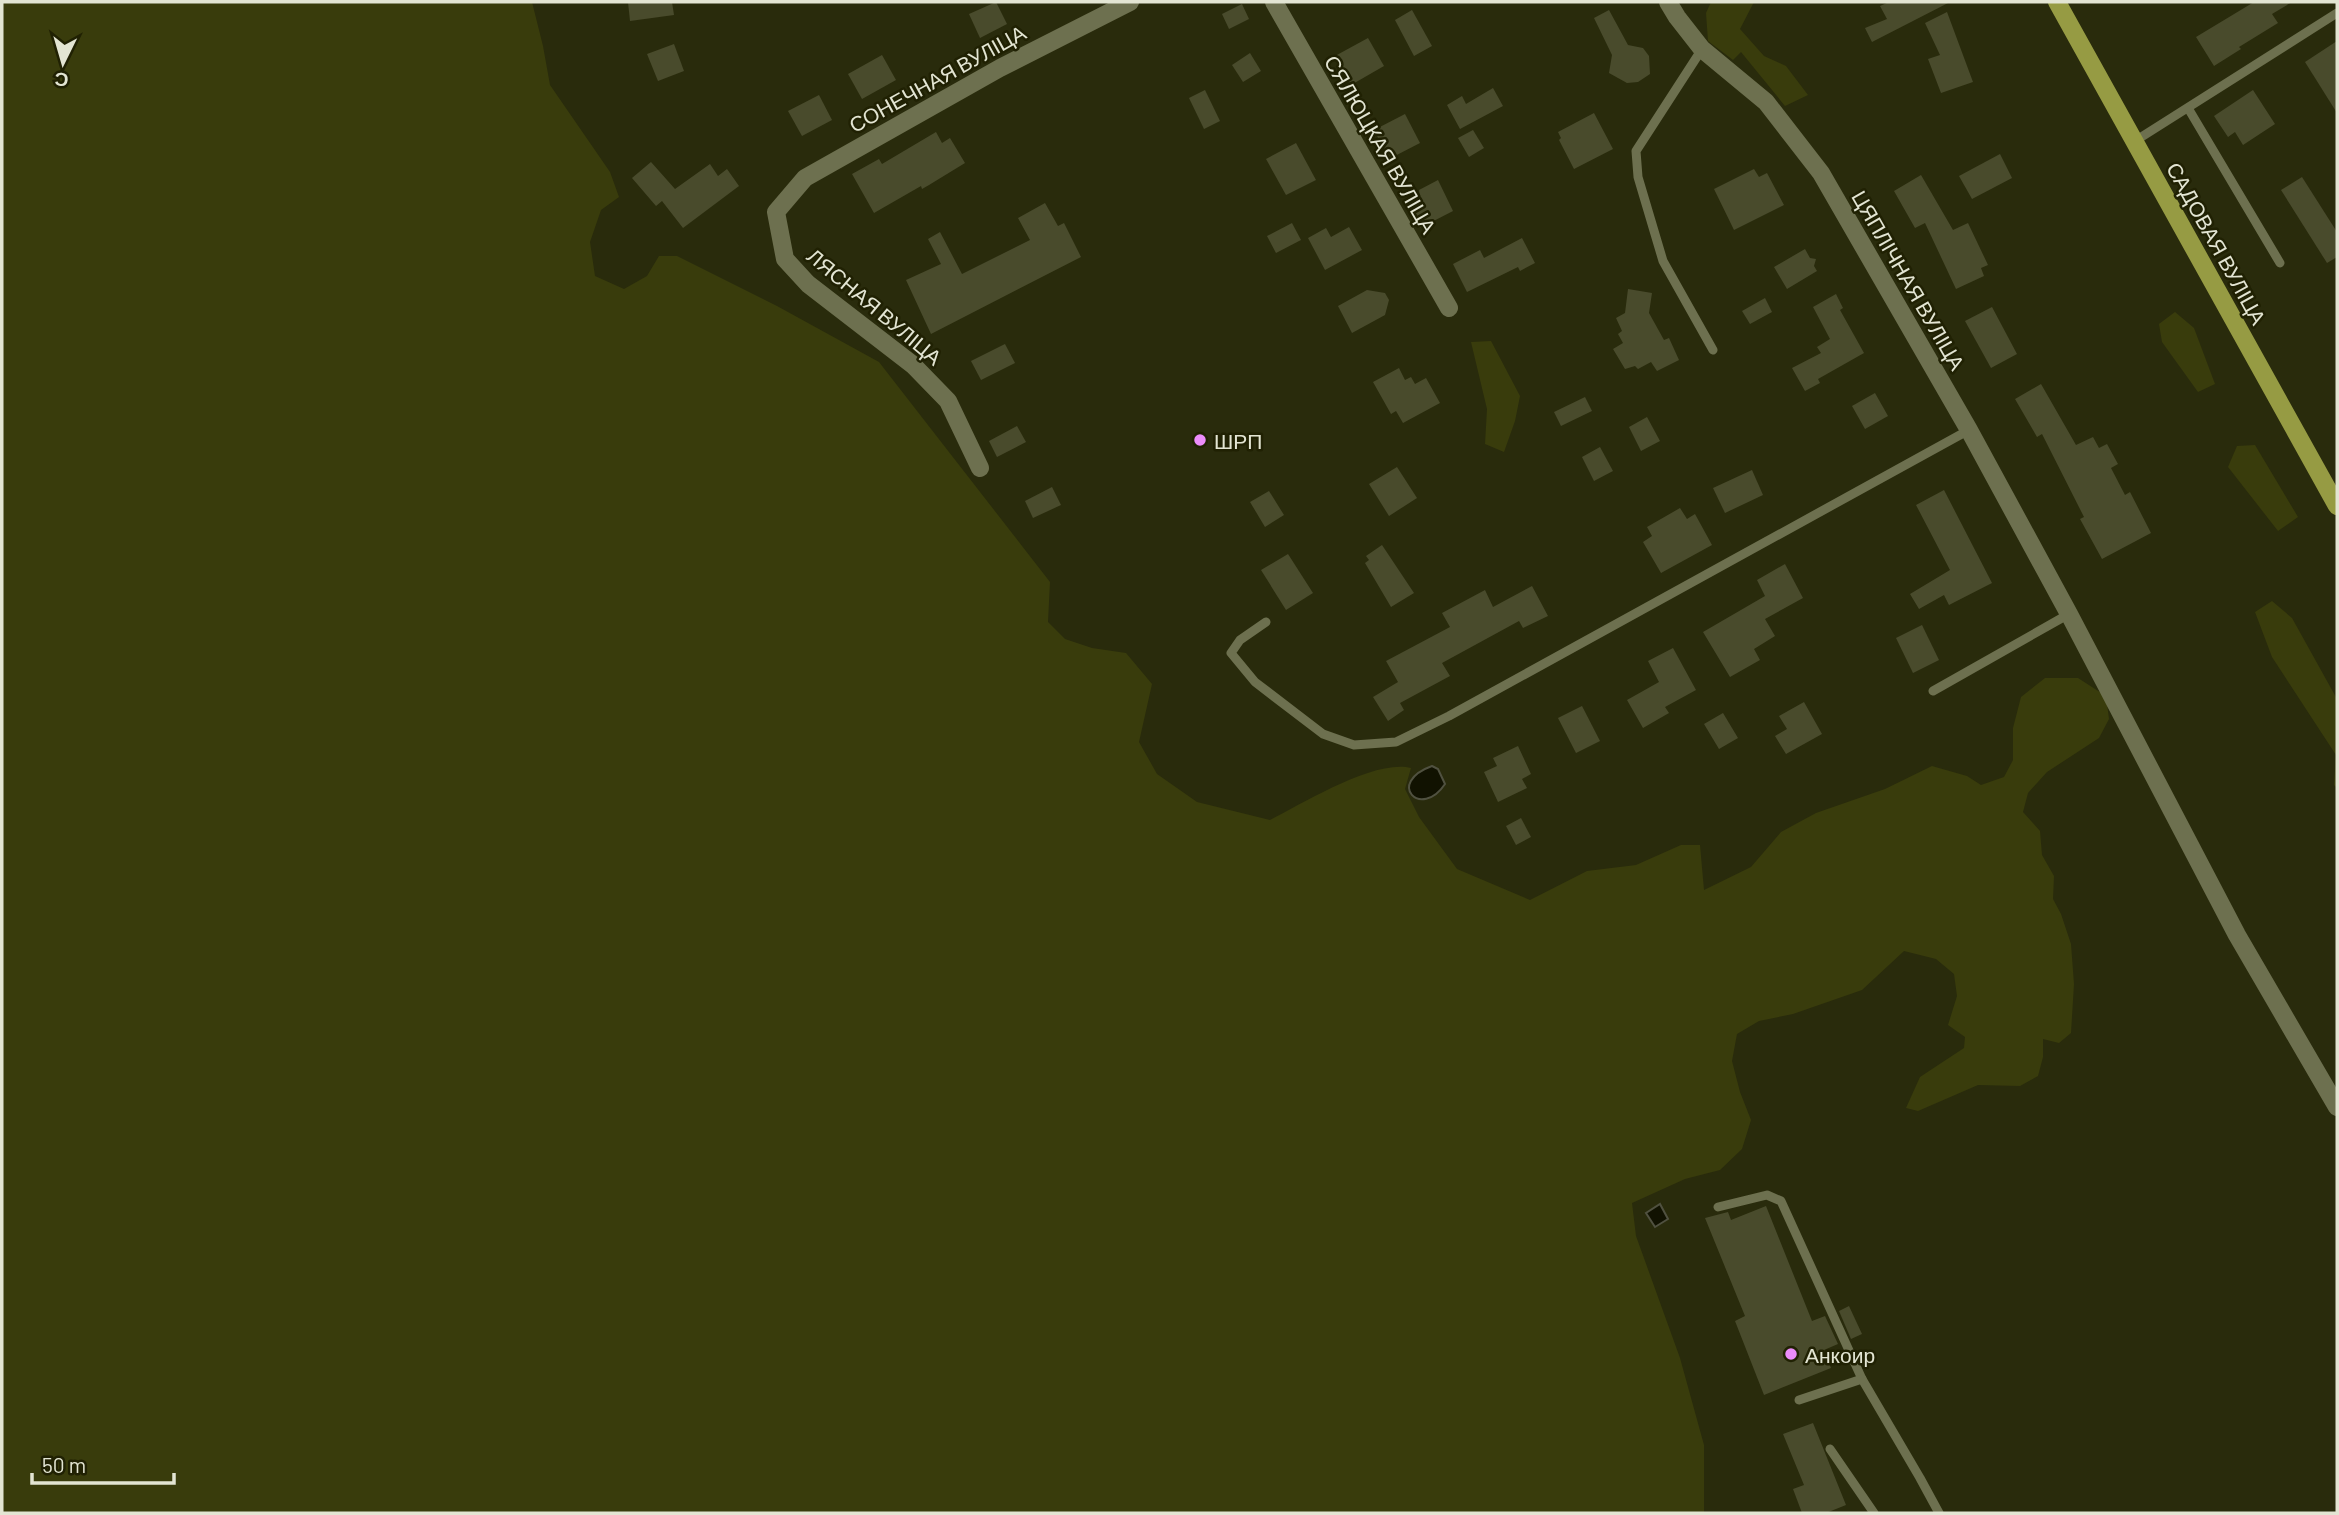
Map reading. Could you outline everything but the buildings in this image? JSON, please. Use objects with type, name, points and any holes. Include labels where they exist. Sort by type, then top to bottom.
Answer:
[{"type":"main road","name":"САДОВАЯ ВУЛІЦА","points":[[2057,2],[2337,506]]},
{"type":"street","name":"СОНЕЧНАЯ ВУЛІЦА","points":[[805,178],[1000,68],[1130,2]]},
{"type":"street","name":"СЯЛЮЦКАЯ ВУЛІЦА","points":[[1274,2],[1449,308]]},
{"type":"street","name":"ЦЯПЛІЧНАЯ ВУЛІЦА","points":[[1668,2],[1702,49],[1766,102],[1821,173],[1969,430],[2237,935],[2337,1107]]},
{"type":"street","name":"ЛЯСНАЯ ВУЛІЦА","points":[[805,178],[776,212],[785,259],[808,284],[913,365],[948,401],[980,468]]},
{"type":"lane","points":[[2135,141],[2337,13]]},
{"type":"lane","points":[[1702,49],[1636,151],[1638,177],[1663,261],[1713,350]]},
{"type":"lane","points":[[2188,108],[2280,263]]},
{"type":"lane","points":[[1266,622],[1240,640],[1231,653],[1255,682],[1323,734],[1354,745],[1395,742],[1448,716],[1969,430]]},
{"type":"lane","points":[[1933,691],[2069,614]]},
{"type":"lane","points":[[1718,1207],[1767,1195],[1781,1201],[1862,1379],[1938,1513]]},
{"type":"lane","points":[[1799,1400],[1862,1379]]},
{"type":"lane","points":[[1830,1449],[1874,1513]]},
{"type":"green space","points":[[2,2],[532,2],[550,85],[610,172],[619,197],[601,210],[590,242],[595,276],[624,289],[647,276],[659,256],[677,256],[777,306],[879,362],[1050,582],[1048,622],[1065,639],[1092,648],[1126,653],[1152,684],[1139,742],[1157,774],[1197,802],[1270,820],[1359,776],[1396,767],[1411,768],[1405,789],[1419,817],[1457,869],[1530,900],[1587,871],[1636,865],[1681,845],[1700,845],[1704,890],[1751,867],[1781,832],[1816,813],[1885,789],[1932,766],[1967,776],[1981,785],[2004,777],[2013,760],[2013,728],[2021,697],[2045,678],[2078,678],[2106,696],[2109,719],[2099,738],[2047,772],[2028,793],[2023,812],[2040,831],[2042,855],[2054,876],[2053,899],[2071,944],[2074,984],[2071,1033],[2059,1043],[2043,1039],[2043,1057],[2038,1076],[2020,1086],[1978,1085],[1918,1111],[1906,1108],[1920,1077],[1964,1048],[1965,1037],[1948,1025],[1957,996],[1954,974],[1936,959],[1904,951],[1862,990],[1793,1014],[1759,1021],[1737,1034],[1732,1061],[1751,1120],[1742,1149],[1720,1170],[1685,1179],[1632,1203],[1636,1236],[1680,1358],[1704,1445],[1704,1513],[2,1513]]},
{"type":"green space","points":[[1711,2],[1754,2],[1740,29],[1764,56],[1786,66],[1808,95],[1785,106],[1741,52],[1733,60],[1708,41],[1706,13]]},
{"type":"green space","points":[[2175,312],[2194,328],[2215,384],[2198,392],[2162,342],[2159,324]]},
{"type":"green space","points":[[1491,341],[1520,396],[1504,452],[1485,444],[1487,409],[1471,342]]},
{"type":"green space","points":[[2255,445],[2298,517],[2278,531],[2228,467],[2237,446]]},
{"type":"green space","points":[[2272,601],[2292,618],[2337,699],[2337,788],[2334,785],[2336,755],[2272,657],[2255,612]]},
{"type":"shaded area","points":[[1432,766],[1438,769],[1445,784],[1436,794],[1426,799],[1418,799],[1409,789],[1411,781],[1418,773]]},
{"type":"shaded area","points":[[1660,1204],[1668,1219],[1655,1227],[1646,1213]]},
{"type":"place","name":"ШРП","points":[[1200,440]]},
{"type":"place","name":"Анкоир","points":[[1791,1354]]}]
